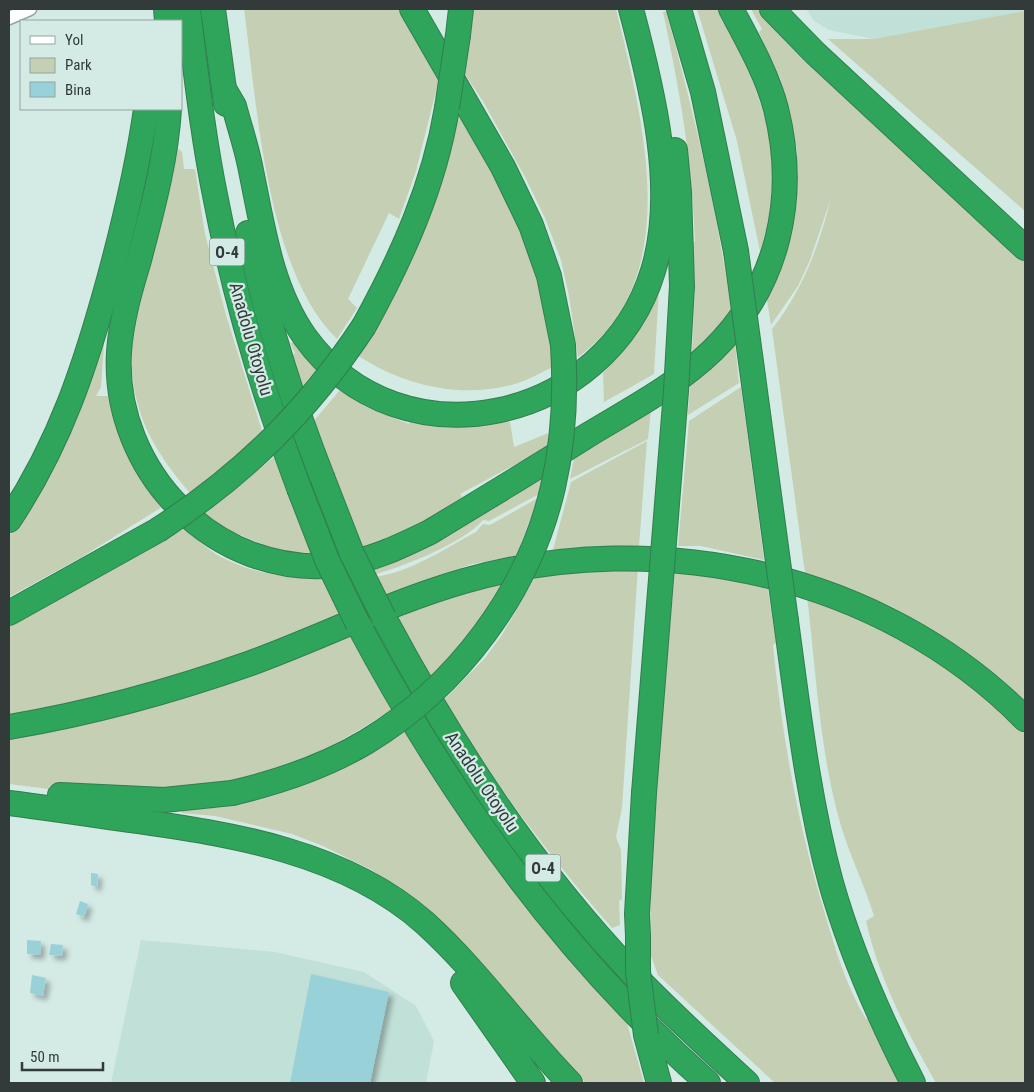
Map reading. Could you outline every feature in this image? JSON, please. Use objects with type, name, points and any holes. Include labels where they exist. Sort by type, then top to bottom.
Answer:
[{"type":"highway","name":"Anadolu Otoyolu","points":[[188,9],[208,149],[224,239],[256,362],[299,488],[327,560],[358,624],[422,736],[479,826],[574,947],[664,1043],[708,1083]]},
{"type":"highway","name":"Anadolu Otoyolu","points":[[213,9],[236,172],[258,281],[291,394],[352,554],[421,686],[462,755],[543,868],[631,972],[678,1021],[747,1083]]},
{"type":"highway","points":[[9,791],[118,799],[164,800],[232,793],[292,777],[330,761],[366,742],[428,696],[486,631],[523,570],[537,540],[553,488],[564,410],[563,345],[550,276],[531,225],[503,167],[412,9]]},
{"type":"highway","points":[[9,613],[158,530],[219,488],[273,440],[332,372],[364,326],[390,278],[419,212],[439,147],[447,108],[461,9]]},
{"type":"highway","points":[[224,89],[234,106],[275,275],[296,323],[318,352],[351,382],[382,399],[407,408],[434,414],[466,415],[506,411],[550,394],[594,364],[627,327],[653,274],[658,256],[662,216],[660,151],[646,73],[631,9]]},
{"type":"highway","points":[[647,9],[666,89],[676,159],[681,229],[682,286],[676,391],[637,904],[638,972],[646,1035],[659,1083]]},
{"type":"highway","points":[[680,9],[706,102],[736,250],[786,622],[812,797],[832,884],[877,1011],[914,1083]]},
{"type":"highway","points":[[169,110],[162,168],[121,331],[119,372],[125,416],[133,440],[149,471],[176,506],[191,520],[223,542],[245,552],[281,562],[303,565],[339,565],[394,550],[430,532],[663,390],[712,351],[749,308],[772,258],[780,230],[785,186],[784,162],[776,108],[751,47],[731,9]]},
{"type":"highway","points":[[772,9],[836,72],[1025,248]]},
{"type":"highway","points":[[9,520],[36,477],[77,387],[121,234],[138,165],[146,110]]},
{"type":"highway","points":[[9,728],[78,714],[156,694],[251,662],[346,624],[466,581],[546,564],[614,558],[685,561],[735,568],[809,587],[856,605],[904,628],[937,648],[969,671],[1025,719]]},
{"type":"highway","points":[[9,803],[192,829],[250,841],[302,856],[367,882],[394,898],[425,923],[462,960],[570,1083]]},
{"type":"highway","points":[[302,856],[365,892],[412,929],[441,957],[484,1012],[533,1083]]},
{"type":"street","points":[[9,18],[30,9]]},
{"type":"shaded area","points":[[806,9],[1025,9],[1025,11],[873,39],[829,30],[814,21]]},
{"type":"shaded area","points":[[141,940],[275,952],[364,972],[416,1006],[434,1041],[426,1083],[111,1083]]},
{"type":"green space","points":[[244,9],[398,9],[439,79],[416,171],[399,219],[389,213],[348,299],[357,308],[337,339],[313,309],[294,272],[280,229],[260,137]]},
{"type":"green space","points":[[472,9],[616,9],[636,98],[644,146],[648,194],[645,241],[634,284],[612,324],[578,357],[569,296],[561,260],[545,218],[525,177],[484,103],[465,74]]},
{"type":"green space","points":[[697,9],[718,9],[751,77],[766,124],[771,148],[773,173],[772,199],[760,251],[737,141]]},
{"type":"green space","points":[[751,9],[759,9],[821,74],[1025,262],[1025,704],[991,673],[893,607],[805,573],[772,329],[793,299],[809,267],[831,198],[810,260],[798,286],[771,325],[765,288],[790,227],[797,189],[797,149],[781,80],[759,32],[762,29]]},
{"type":"green space","points":[[666,11],[703,159],[719,234],[731,310],[709,338],[692,352],[695,286],[692,242],[695,242],[691,183],[675,70],[663,12]]},
{"type":"green space","points":[[1025,11],[1025,211],[828,39],[873,39]]},
{"type":"green space","points":[[458,115],[488,165],[515,218],[536,273],[543,301],[547,330],[550,331],[553,367],[518,383],[497,388],[455,390],[434,387],[394,375],[357,355],[453,140]]},
{"type":"green space","points":[[177,148],[182,152],[184,169],[195,169],[205,234],[226,315],[263,434],[233,461],[190,493],[162,457],[143,421],[133,382],[132,360],[132,336],[171,186]]},
{"type":"green space","points":[[659,287],[654,374],[604,402],[603,373],[634,332]]},
{"type":"green space","points":[[105,330],[101,387],[96,396],[110,396],[113,412],[129,455],[152,495],[162,507],[80,558],[9,597],[9,536],[15,528]]},
{"type":"green space","points":[[295,342],[319,367],[300,389],[292,356],[295,353],[290,343]]},
{"type":"green space","points":[[735,343],[739,383],[688,415],[690,385]]},
{"type":"green space","points":[[741,387],[764,560],[701,546],[678,546],[689,421]]},
{"type":"green space","points":[[340,390],[364,406],[409,424],[410,420],[446,425],[510,422],[514,447],[551,432],[550,446],[460,494],[462,497],[425,522],[365,552],[345,513],[312,423]]},
{"type":"green space","points":[[651,410],[648,439],[570,479],[574,458]]},
{"type":"green space","points":[[647,441],[639,546],[596,546],[553,550],[571,482]]},
{"type":"green space","points":[[274,457],[315,556],[260,548],[262,544],[219,526],[203,514]]},
{"type":"green space","points":[[542,479],[539,494],[489,521],[483,520],[474,529],[447,546],[373,575],[371,571],[438,541]]},
{"type":"green space","points":[[538,498],[516,556],[472,564],[387,595],[375,577],[401,570],[427,559],[476,532],[483,524],[490,525]]},
{"type":"green space","points":[[184,529],[216,554],[233,563],[270,574],[322,578],[339,614],[283,639],[158,682],[9,717],[9,624]]},
{"type":"green space","points":[[638,567],[622,808],[616,837],[621,850],[622,899],[619,901],[620,925],[612,928],[547,849],[486,768],[480,764],[441,703],[485,658],[502,635],[537,574]]},
{"type":"green space","points":[[675,569],[767,583],[776,643],[773,645],[786,747],[815,881],[847,981],[866,1019],[870,1018],[901,1083],[775,1083],[658,975],[650,953],[651,897],[647,896]]},
{"type":"green space","points":[[505,579],[467,639],[429,679],[395,614]]},
{"type":"green space","points":[[807,596],[833,605],[933,655],[1025,730],[1025,1083],[936,1083],[895,1005],[878,964],[866,921],[874,916],[851,855],[832,791],[822,736]]},
{"type":"green space","points":[[349,631],[393,708],[337,743],[294,763],[252,778],[186,787],[140,789],[49,786],[49,789],[9,784],[9,733]]},
{"type":"green space","points":[[405,731],[477,841],[539,924],[627,1023],[644,1083],[586,1083],[559,1058],[423,908],[372,870],[323,846],[292,834],[215,816],[182,813],[181,809],[238,805],[283,793],[346,766]]},
{"type":"building","points":[[91,873],[98,874],[97,887],[91,885]]},
{"type":"building","points":[[80,901],[88,904],[84,917],[76,914]]},
{"type":"building","points":[[27,940],[41,941],[40,955],[27,954]]},
{"type":"building","points":[[51,944],[63,945],[62,956],[49,955]]},
{"type":"building","points":[[311,974],[389,992],[370,1083],[290,1083]]},
{"type":"building","points":[[32,975],[46,978],[43,996],[30,993]]}]
